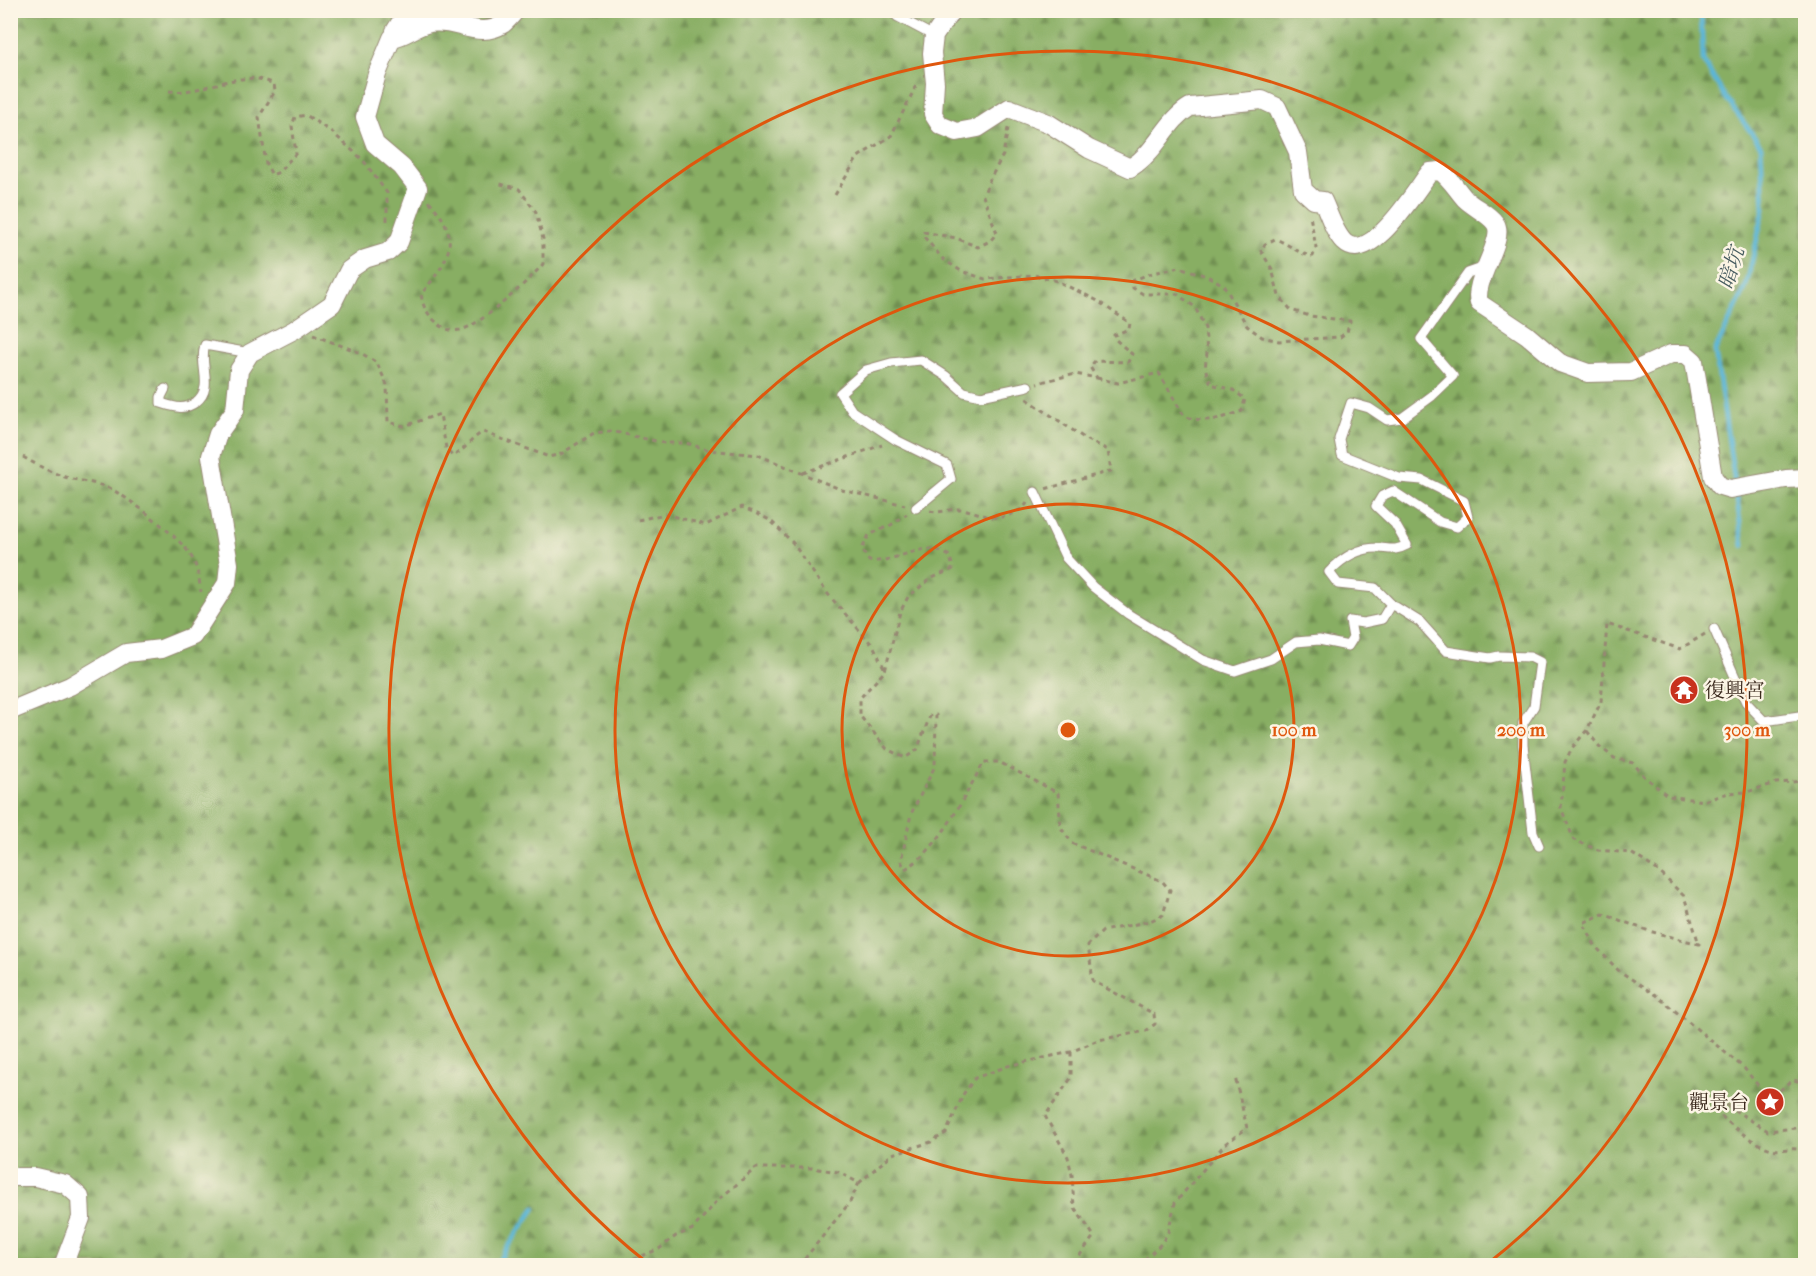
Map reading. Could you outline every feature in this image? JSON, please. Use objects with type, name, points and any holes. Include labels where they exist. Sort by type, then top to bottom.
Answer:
[{"type":"street","points":[[10,711],[70,686],[126,653],[161,649],[193,636],[227,583],[229,564],[211,456],[218,434],[235,410],[239,369],[250,353],[294,330],[332,304],[349,270],[365,259],[388,252],[399,242],[418,188],[402,167],[375,144],[365,117],[377,74],[392,38],[400,23],[419,10]]},
{"type":"street","points":[[392,38],[400,37],[414,27],[432,22],[481,31],[502,24],[516,10]]},
{"type":"street","points":[[943,12],[934,36],[933,53],[935,83],[933,114],[939,125],[957,132],[978,128],[1009,108],[1048,123],[1089,149],[1130,168],[1155,148],[1180,112],[1190,107],[1262,100],[1277,107],[1298,152],[1304,190],[1314,200],[1323,201],[1345,244],[1354,246],[1367,244],[1379,237],[1406,206],[1430,172],[1440,171],[1450,178],[1466,200],[1496,223],[1499,234],[1485,267],[1477,296],[1479,303],[1527,335],[1542,351],[1560,363],[1588,373],[1631,372],[1671,354],[1686,354],[1694,362],[1713,477],[1720,486],[1730,489],[1786,479],[1806,478]]},
{"type":"street","points":[[10,1177],[35,1177],[65,1184],[80,1197],[81,1218],[63,1266]]},
{"type":"lane","points":[[890,10],[898,17],[934,36]]},
{"type":"lane","points":[[1485,267],[1468,273],[1420,339],[1453,376],[1432,396],[1402,418],[1387,420],[1369,408],[1351,403],[1339,439],[1342,455],[1399,478],[1422,480],[1464,501],[1468,518],[1457,527],[1440,522],[1393,491],[1382,496],[1376,506],[1395,524],[1407,545],[1397,551],[1368,548],[1356,552],[1341,560],[1329,572],[1338,584],[1375,588],[1391,604],[1420,622],[1446,651],[1490,658],[1530,657],[1540,662],[1534,706],[1523,723],[1523,745],[1533,832],[1539,846]]},
{"type":"lane","points":[[165,389],[161,403],[180,409],[193,404],[203,396],[206,383],[201,355],[205,345],[250,353]]},
{"type":"lane","points":[[916,508],[951,478],[947,465],[896,440],[852,411],[840,393],[867,370],[891,363],[921,360],[946,376],[964,392],[981,396],[1028,386]]},
{"type":"lane","points":[[1035,492],[1066,558],[1093,587],[1128,614],[1203,660],[1235,671],[1271,659],[1296,642],[1319,640],[1347,646],[1353,638],[1350,621],[1363,623],[1382,620],[1391,604]]},
{"type":"lane","points":[[1714,629],[1746,702],[1764,722],[1806,716]]},
{"type":"path","points":[[169,91],[197,90],[242,78],[264,79],[274,84],[275,91],[259,117],[266,164],[272,175],[279,172],[296,153],[292,126],[295,117],[306,115],[333,133],[363,160],[387,193],[388,252]]},
{"type":"path","points":[[836,195],[858,157],[891,136],[919,81]]},
{"type":"path","points":[[1009,108],[1009,126],[1004,155],[983,196],[997,233],[990,241],[978,247],[956,238],[924,232],[925,238],[943,259],[961,271],[985,279],[1034,275],[1057,281],[1096,300],[1130,323],[1129,329],[1114,334],[1116,340],[1132,354],[1128,362],[1095,362],[1090,367],[1097,378]]},
{"type":"path","points":[[418,188],[442,215],[450,233],[446,260],[421,294],[423,308],[440,327],[448,330],[461,330],[506,300],[543,264],[543,239],[536,212],[519,189],[497,183]]},
{"type":"path","points":[[294,330],[353,349],[377,363],[387,385],[388,422],[404,426],[440,414],[446,448],[452,456],[461,452],[474,436],[483,432],[549,457],[561,454],[594,433],[611,430],[664,443],[686,443],[709,450],[758,455],[842,490],[937,513],[960,509],[995,519],[1010,516],[1024,508],[1035,492],[1111,471],[1108,450],[1087,440],[1025,397],[1028,386],[1075,374],[1119,383],[1159,373],[1184,416],[1194,420],[1218,420],[1242,411],[1245,399],[1233,390],[1211,384],[1205,368],[1207,353],[1205,328],[1195,307],[1177,294],[1143,294],[1132,288],[1132,281],[1149,274],[1179,267],[1207,276],[1224,285],[1247,326],[1262,337],[1279,341],[1330,338],[1340,337],[1347,332],[1350,321],[1310,316],[1291,310],[1279,296],[1272,269],[1261,251],[1265,244],[1275,239],[1287,243],[1306,256],[1313,256],[1316,247],[1309,211],[1314,200]]},
{"type":"path","points":[[801,474],[896,440]]},
{"type":"path","points":[[23,458],[67,478],[108,487],[170,531],[190,554],[198,570],[205,617]]},
{"type":"path","points":[[638,520],[665,514],[706,525],[742,507],[770,520],[793,543],[827,593],[874,647],[885,671]]},
{"type":"path","points":[[799,1266],[850,1202],[859,1183],[892,1154],[931,1142],[946,1133],[964,1093],[975,1078],[1011,1065],[1071,1052],[1098,1040],[1146,1031],[1155,1024],[1154,1014],[1093,981],[1088,945],[1104,931],[1150,921],[1163,915],[1170,890],[1162,881],[1072,843],[1061,828],[1058,792],[999,762],[984,762],[955,814],[919,862],[905,869],[901,861],[911,814],[935,766],[936,715],[930,716],[917,750],[904,758],[887,749],[860,716],[860,698],[885,671],[900,612],[908,597],[930,579],[953,569],[950,556],[934,549],[879,562],[868,561],[862,549],[869,535],[891,525],[916,508]]},
{"type":"path","points":[[1714,629],[1680,649],[1607,624],[1600,702],[1587,730],[1572,748],[1565,762],[1561,808],[1574,840],[1598,850],[1631,853],[1656,870],[1684,896],[1699,944],[1649,931],[1603,914],[1583,922],[1596,947],[1618,970],[1658,996],[1744,1068],[1769,1099],[1793,1080],[1806,1083]]},
{"type":"path","points":[[1587,730],[1599,746],[1614,758],[1633,763],[1644,776],[1668,796],[1704,801],[1728,793],[1747,792],[1776,783],[1806,781]]},
{"type":"path","points":[[1071,1052],[1071,1078],[1045,1116],[1068,1157],[1072,1175],[1074,1207],[1094,1236],[1072,1266]]},
{"type":"path","points":[[1138,1266],[1165,1238],[1175,1203],[1225,1144],[1247,1128],[1235,1077]]},
{"type":"path","points":[[1806,1114],[1796,1128],[1768,1131],[1712,1096],[1713,1108],[1729,1124],[1751,1139],[1773,1150],[1798,1148],[1806,1152]]},
{"type":"path","points":[[617,1266],[649,1254],[676,1236],[693,1229],[717,1201],[756,1168],[812,1168],[838,1172],[859,1183]]},
{"type":"green space","points":[[11,11],[1805,11],[1805,1265],[11,1265]]},
{"type":"waterway","name":"暗坑","points":[[1701,10],[1703,61],[1725,97],[1761,146],[1764,209],[1746,287],[1715,351],[1735,484]]},
{"type":"waterway","name":"暗坑","points":[[1736,492],[1743,546]]},
{"type":"waterway","points":[[495,1266],[535,1208]]},
{"type":"place","name":"復興宮","points":[[1684,690]]},
{"type":"place","name":"觀景台","points":[[1770,1102]]}]
